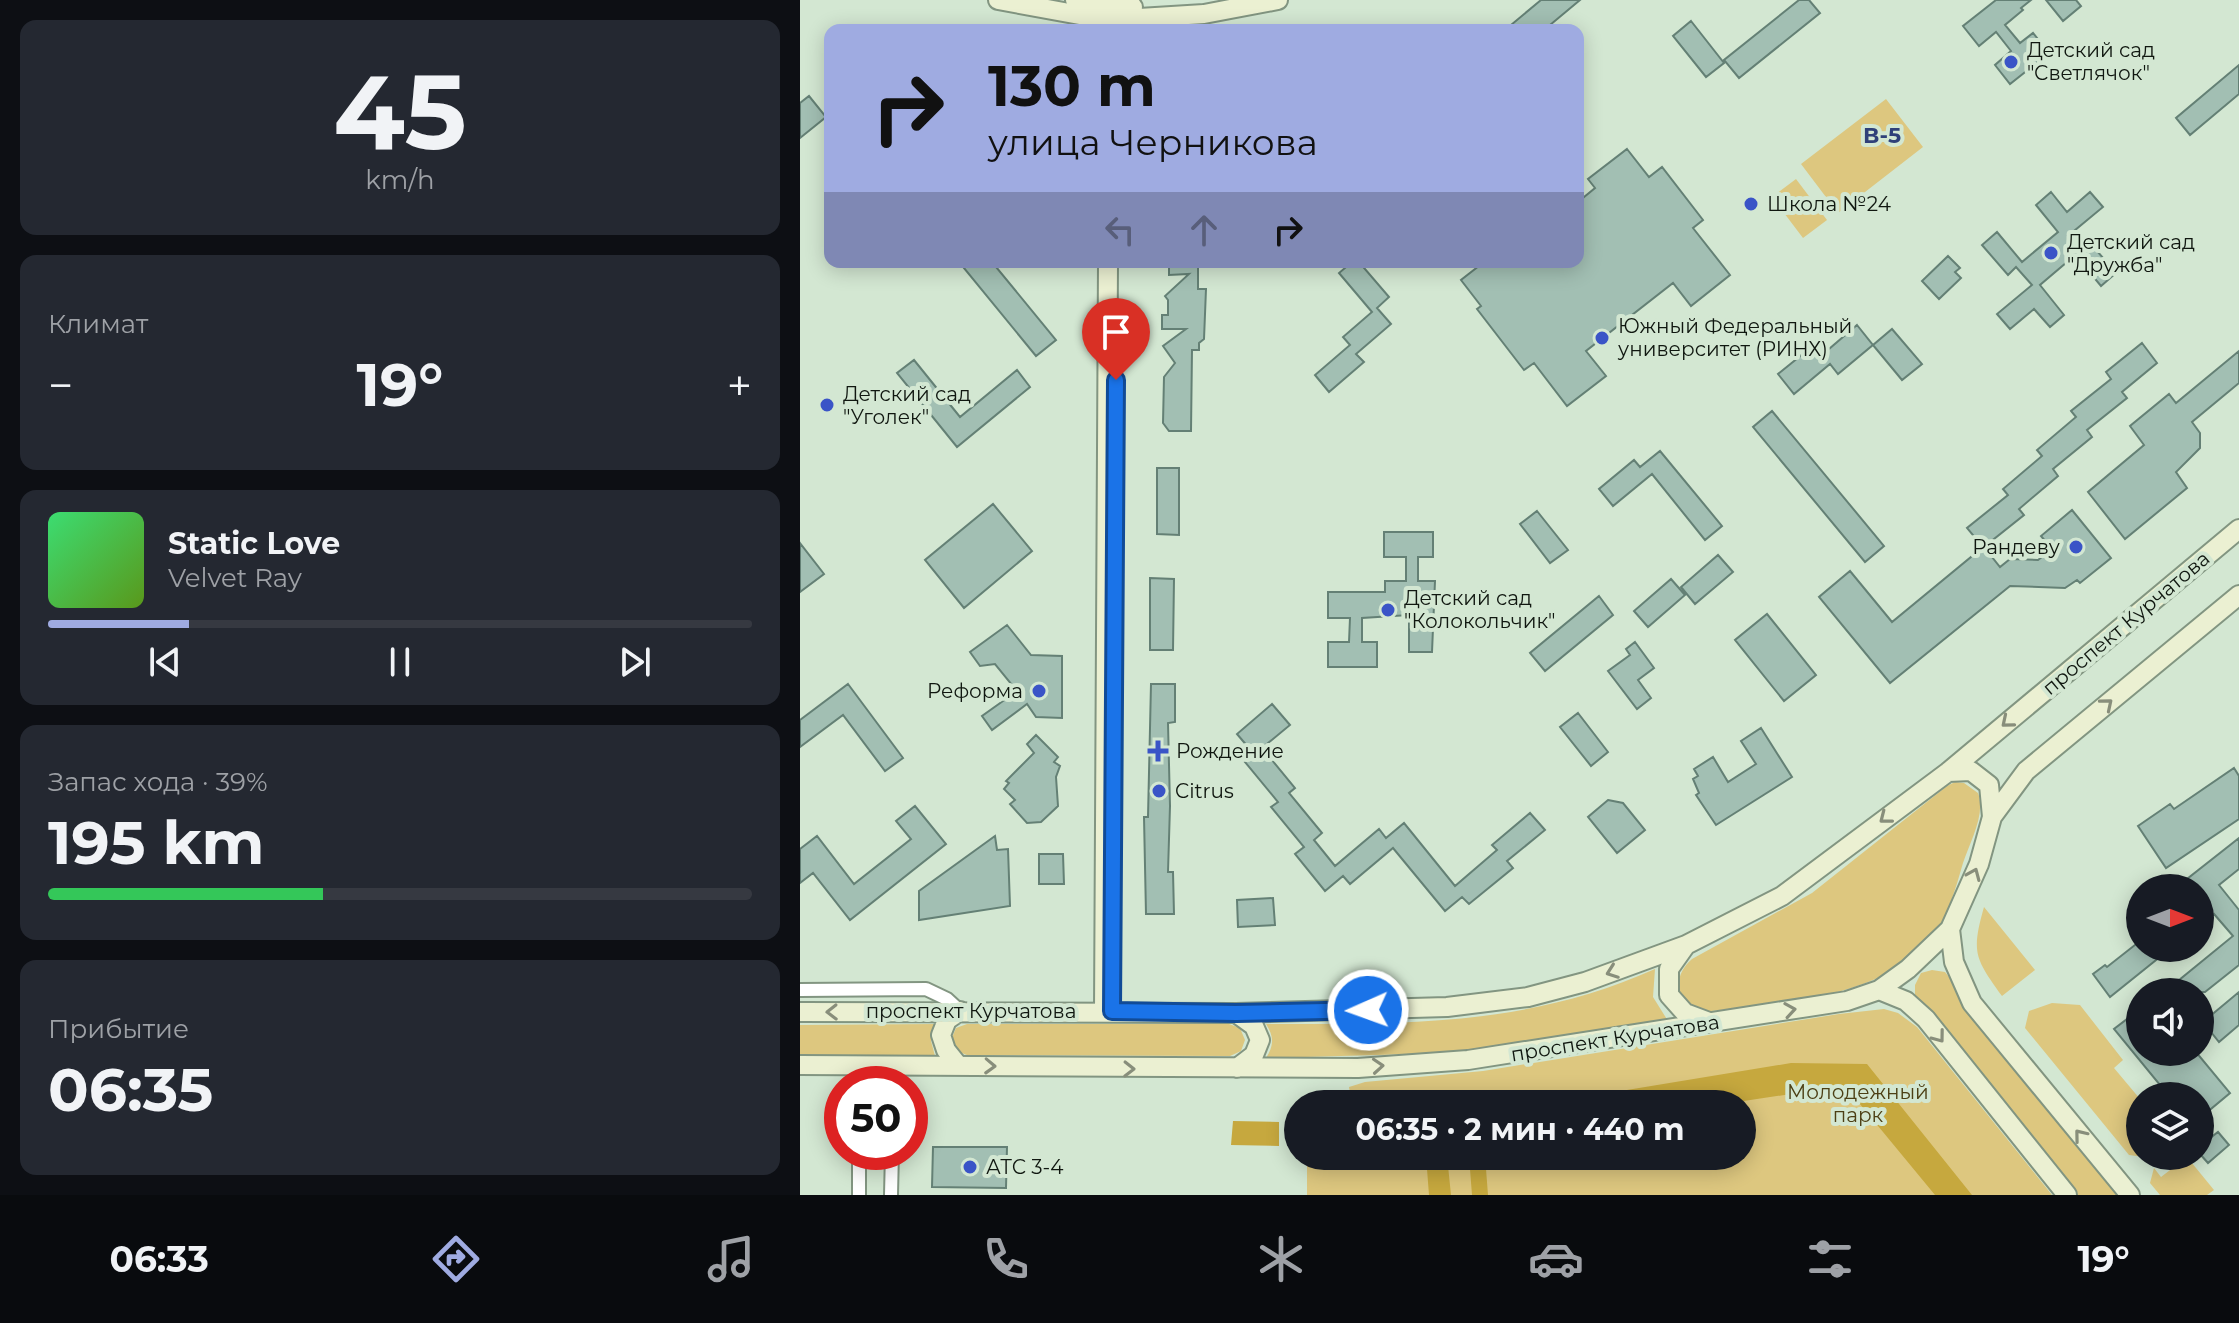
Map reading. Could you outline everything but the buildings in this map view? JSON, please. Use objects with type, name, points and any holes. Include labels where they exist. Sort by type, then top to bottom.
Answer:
[{"type":"main road","points":[[998,0],[1111,14],[1204,14],[1278,0]]},
{"type":"main road","points":[[1075,0],[1111,14],[1223,0]]},
{"type":"main road","points":[[1108,268],[1104,829],[1108,1011]]},
{"type":"main road","points":[[1108,1011],[1116,268]]},
{"type":"main road","name":"проспект Курчатова","points":[[800,1012],[1236,1013],[1447,1007],[1528,997],[1585,982],[1686,945],[1782,896],[1948,772],[2239,529]]},
{"type":"main road","name":"проспект Курчатова","points":[[928,1070],[958,1065],[1358,1068],[1468,1060],[1847,1001],[1879,990],[1908,969],[1950,929],[1979,864],[1992,817],[2026,771],[2239,595]]},
{"type":"main road","points":[[1948,772],[1971,771],[1989,785],[1992,817]]},
{"type":"main road","points":[[1950,929],[1954,962],[1972,1003],[2130,1195]]},
{"type":"main road","points":[[1686,945],[1669,969],[1669,995],[1685,1013],[1713,1023]]},
{"type":"main road","points":[[1879,990],[1906,1001],[1926,1019],[2067,1195]]},
{"type":"main road","points":[[958,1065],[946,1050],[941,1035],[947,1020],[960,1011]]},
{"type":"main road","points":[[1236,1013],[1254,1026],[1260,1040],[1254,1055],[1237,1068]]},
{"type":"main road","name":"проспект Курчатова","points":[[800,1065],[824,1069]]},
{"type":"street","points":[[800,990],[926,989],[947,999],[960,1011]]},
{"type":"street","points":[[859,1170],[859,1195]]},
{"type":"street","points":[[891,1195],[892,1170]]},
{"type":"green space","points":[[1886,99],[1923,147],[1838,213],[1801,164]]},
{"type":"green space","points":[[1796,179],[1827,220],[1803,238],[1772,197]]},
{"type":"green space","points":[[1955,782],[1964,783],[1978,793],[1979,819],[1943,920],[1932,937],[1911,958],[1860,985],[1800,1000],[1711,1011],[1691,1005],[1684,999],[1680,992],[1680,976],[1692,959],[1812,893]]},
{"type":"green space","points":[[1984,907],[2035,970],[2002,996],[1986,973],[1978,954],[1978,935]]},
{"type":"green space","points":[[1655,969],[1653,997],[1668,1021],[1447,1053],[1266,1058],[1272,1041],[1266,1024],[1415,1022],[1511,1012],[1607,988]]},
{"type":"green space","points":[[1932,970],[1945,972],[2127,1195],[2073,1195],[1915,1000],[1915,985],[1921,973]]},
{"type":"green space","points":[[2052,1003],[2080,1005],[2123,1060],[2114,1068],[2126,1082],[2126,1151],[2025,1028],[2029,1011]]},
{"type":"green space","name":"Молодежный парк","points":[[1884,1009],[1898,1013],[1917,1027],[2052,1195],[1307,1195],[1307,1170],[1756,1170],[1756,1090],[1350,1090],[1349,1087],[1365,1082],[1483,1071]]},
{"type":"green space","points":[[936,1024],[931,1041],[935,1056],[800,1056],[800,1025]]},
{"type":"green space","points":[[967,1024],[1229,1024],[1240,1028],[1245,1040],[1241,1051],[1230,1056],[967,1055],[956,1051],[951,1040],[956,1028]]},
{"type":"green space","points":[[2153,1170],[2161,1177],[2170,1170],[2198,1170],[2214,1190],[2207,1195],[2160,1195],[2150,1183]]},
{"type":"shaded area","points":[[1791,1063],[1867,1064],[1972,1195],[1935,1195],[1850,1092],[1804,1092],[1756,1099],[1756,1090],[1627,1090]]},
{"type":"shaded area","points":[[1233,1121],[1279,1122],[1279,1146],[1231,1145]]},
{"type":"shaded area","points":[[1427,1170],[1448,1170],[1451,1195],[1429,1195]]},
{"type":"shaded area","points":[[1470,1170],[1486,1170],[1488,1195],[1472,1195]]},
{"type":"place","name":"Детский сад \"Светлячок\"","points":[[2011,62]]},
{"type":"place","name":"Школа №24","points":[[1751,204]]},
{"type":"place","name":"Детский сад \"Дружба\"","points":[[2051,253]]},
{"type":"place","name":"Южный Федеральный университет (РИНХ)","points":[[1602,338]]},
{"type":"place","name":"Детский сад \"Уголек\"","points":[[827,405]]},
{"type":"place","name":"Рандеву","points":[[2076,547]]},
{"type":"place","name":"Детский сад \"Колокольчик\"","points":[[1388,610]]},
{"type":"place","name":"Реформа","points":[[1039,691]]},
{"type":"place","name":"Рождение","points":[[1158,751]]},
{"type":"place","name":"Citrus","points":[[1159,791]]},
{"type":"place","name":"АТС 3-4","points":[[970,1167]]},
{"type":"district","name":"В-5","points":[[1882,135]]},
{"type":"route","points":[[1116,380],[1112,1011],[1236,1013],[1368,1010]]}]
